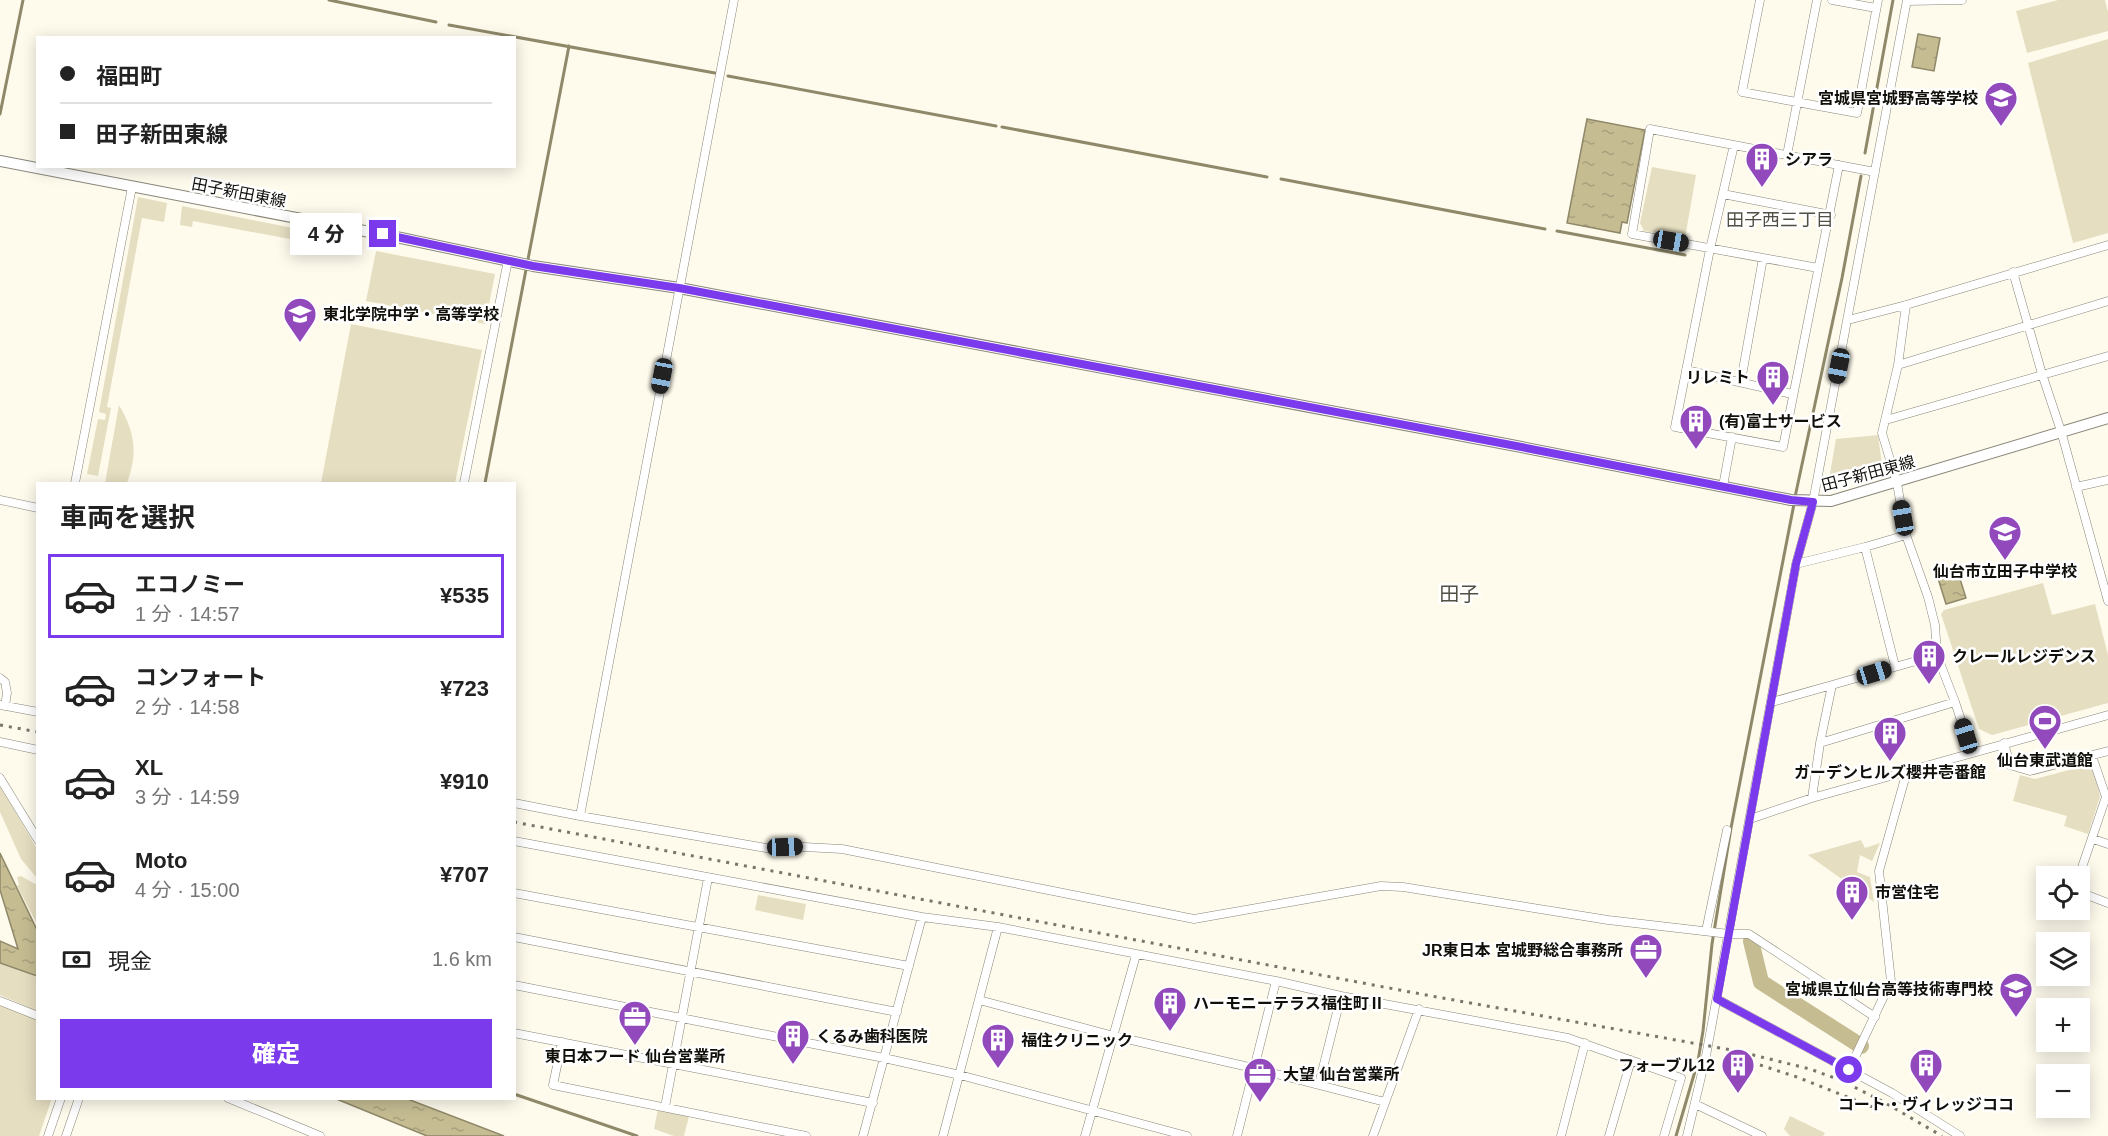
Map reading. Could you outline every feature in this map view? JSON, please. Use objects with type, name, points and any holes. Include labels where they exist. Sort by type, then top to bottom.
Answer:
[{"type":"street","points":[[579,816],[734,0]]},
{"type":"street","points":[[1760,0],[1742,92],[1857,113],[1877,4],[1832,0]]},
{"type":"street","points":[[1787,155],[1817,0]]},
{"type":"street","points":[[1687,1136],[1717,999],[1796,564],[1813,502],[1907,0],[1962,0]]},
{"type":"street","points":[[1818,268],[1632,234],[1650,129],[1875,172]]},
{"type":"street","points":[[1734,145],[1710,249],[1675,427],[1783,447],[1839,165]]},
{"type":"street","name":"田子新田東線","points":[[0,161],[533,266],[679,288],[1796,501],[1831,501],[2108,418]]},
{"type":"street","points":[[75,482],[132,187]]},
{"type":"street","points":[[1723,194],[1830,215]]},
{"type":"street","points":[[1848,320],[2108,245]]},
{"type":"street","points":[[1741,381],[1763,258]]},
{"type":"street","points":[[464,482],[508,260]]},
{"type":"street","points":[[2013,272],[2061,431],[2108,602]]},
{"type":"street","points":[[1898,365],[2108,301]]},
{"type":"street","points":[[1906,305],[1898,365],[1882,433],[1897,483],[1906,535],[1928,597],[1935,625],[1937,655],[1972,753]]},
{"type":"street","points":[[1886,420],[2108,356]]},
{"type":"street","points":[[1686,370],[1792,394]]},
{"type":"street","points":[[1724,486],[1732,437]]},
{"type":"street","points":[[2076,487],[2108,480]]},
{"type":"street","points":[[0,500],[36,508]]},
{"type":"street","points":[[1796,564],[1906,535]]},
{"type":"street","points":[[1865,547],[1895,666]]},
{"type":"street","points":[[1772,702],[1937,655]]},
{"type":"street","points":[[0,678],[5,682],[7,693],[3,705],[36,712]]},
{"type":"street","points":[[1812,798],[1832,685]]},
{"type":"street","points":[[1820,743],[1955,702]]},
{"type":"street","points":[[1750,819],[1812,798],[2108,715]]},
{"type":"street","points":[[0,742],[36,750]]},
{"type":"street","points":[[2004,743],[2010,765],[2030,771],[2108,751]]},
{"type":"street","points":[[2083,866],[2106,797],[2092,756]]},
{"type":"street","points":[[1849,1070],[1892,981],[1879,871],[1907,771]]},
{"type":"street","points":[[0,777],[36,837]]},
{"type":"street","points":[[516,803],[766,848],[842,849],[1194,920],[1381,886],[1403,886],[1608,920],[1729,934],[1749,934],[1875,1017]]},
{"type":"street","points":[[1707,931],[1727,830]]},
{"type":"street","points":[[2093,839],[2108,844]]},
{"type":"street","points":[[516,841],[922,917],[998,927],[1585,1043],[1681,1078],[1664,1136]]},
{"type":"street","points":[[665,1107],[708,878]]},
{"type":"street","points":[[516,893],[909,966]]},
{"type":"street","points":[[2090,896],[2108,903]]},
{"type":"street","points":[[863,1136],[922,917]]},
{"type":"street","points":[[943,1136],[998,927]]},
{"type":"street","points":[[516,937],[897,1012]]},
{"type":"street","points":[[1085,1136],[1136,955]]},
{"type":"street","points":[[1237,1136],[1276,981]]},
{"type":"street","points":[[516,985],[960,1075],[1187,1136]]},
{"type":"street","points":[[1319,1084],[1341,996]]},
{"type":"street","points":[[1717,999],[1924,1112],[1928,1118],[1960,1136]]},
{"type":"street","points":[[979,1000],[1114,1036],[1319,1084],[1385,1102]]},
{"type":"street","points":[[0,1001],[36,1015]]},
{"type":"street","points":[[1373,1136],[1419,1010]]},
{"type":"street","points":[[516,1033],[873,1103]]},
{"type":"street","points":[[562,1042],[553,1085],[806,1136]]},
{"type":"street","points":[[1561,1136],[1585,1043]]},
{"type":"street","points":[[1610,1136],[1631,1060]]},
{"type":"street","points":[[60,1100],[50,1132],[66,1135],[78,1100]]},
{"type":"street","points":[[233,1100],[320,1136]]},
{"type":"street","points":[[1695,1104],[1762,1136]]},
{"type":"shaded area","points":[[2058,0],[2105,0],[2108,12],[2108,31],[2027,53],[2016,11]]},
{"type":"shaded area","points":[[2108,39],[2108,233],[2073,243],[2028,63]]},
{"type":"shaded area","points":[[1652,167],[1696,175],[1685,238],[1644,231],[1640,223]]},
{"type":"shaded area","points":[[138,197],[167,203],[164,222],[142,218],[107,407],[111,408],[98,476],[87,474],[98,419],[105,420],[106,414],[99,412]]},
{"type":"shaded area","points":[[182,206],[308,231],[306,242],[193,221],[192,227],[180,225]]},
{"type":"shaded area","points":[[376,251],[495,274],[485,324],[366,301]]},
{"type":"shaded area","points":[[351,324],[482,350],[455,482],[321,482]]},
{"type":"shaded area","points":[[119,405],[129,424],[134,452],[133,462],[127,482],[105,482]]},
{"type":"shaded area","points":[[1878,435],[1883,472],[1828,485],[1836,439]]},
{"type":"shaded area","points":[[2043,583],[2052,615],[2095,604],[2108,655],[2108,703],[1992,735],[1979,729],[1941,614],[1944,610]]},
{"type":"shaded area","points":[[2088,765],[2093,767],[2100,797],[2088,834],[2064,826],[2067,816],[2013,801],[2020,775],[2035,779]]},
{"type":"shaded area","points":[[0,785],[36,847],[36,877],[21,859],[0,812]]},
{"type":"shaded area","points":[[1861,840],[1865,848],[1880,843],[1872,861],[1860,855],[1857,872],[1870,877],[1874,902],[1808,855]]},
{"type":"shaded area","points":[[21,876],[36,884],[36,922],[17,886],[19,885],[17,877]]},
{"type":"shaded area","points":[[758,895],[806,904],[803,920],[755,910]]},
{"type":"shaded area","points":[[0,962],[36,977],[36,1011],[0,995]]},
{"type":"shaded area","points":[[0,1005],[36,1020],[36,1100],[51,1100],[39,1136],[0,1136]]},
{"type":"shaded area","points":[[658,1109],[689,1116],[684,1136],[674,1136],[654,1129]]},
{"type":"shaded area","points":[[1790,1116],[1825,1133],[1823,1136],[1790,1136],[1784,1129]]},
{"type":"water","points":[[1918,34],[1940,38],[1934,71],[1912,67]]},
{"type":"water","points":[[1587,119],[1645,130],[1627,223],[1622,222],[1620,233],[1567,223]]},
{"type":"water","points":[[1956,566],[1966,598],[1946,604],[1936,572]]},
{"type":"water","points":[[0,853],[36,928],[36,976],[0,963],[0,941],[18,949],[0,890]]},
{"type":"water","points":[[339,1100],[410,1100],[504,1136],[427,1136]]},
{"type":"waterway","points":[[0,114],[23,0]]},
{"type":"waterway","points":[[329,0],[436,22]]},
{"type":"waterway","points":[[1865,153],[1893,0]]},
{"type":"waterway","points":[[449,25],[510,36]]},
{"type":"waterway","points":[[516,37],[715,73]]},
{"type":"waterway","points":[[485,482],[569,46]]},
{"type":"waterway","points":[[728,76],[996,126]]},
{"type":"waterway","points":[[1002,127],[1267,177]]},
{"type":"waterway","points":[[1795,497],[1842,278],[1861,176]]},
{"type":"waterway","points":[[1281,179],[1545,229]]},
{"type":"waterway","points":[[1557,231],[1685,255]]},
{"type":"waterway","points":[[1676,1136],[1698,1061],[1712,944],[1731,828],[1794,504]]},
{"type":"waterway","points":[[1751,941],[1761,982],[1861,1046]]},
{"type":"waterway","points":[[516,1095],[637,1136]]},
{"type":"railway","points":[[0,725],[36,732]]},
{"type":"railway","points":[[516,822],[1426,995],[1737,1051],[1810,1069],[1840,1080],[1882,1101]]},
{"type":"railway","points":[[1760,1065],[1875,1108]]},
{"type":"railway","points":[[1887,1104],[1942,1136]]},
{"type":"place","name":"宮城県宮城野高等学校","points":[[2001,127]]},
{"type":"place","name":"シアラ","points":[[1762,188]]},
{"type":"place","name":"東北学院中学・高等学校","points":[[300,343]]},
{"type":"place","name":"リレミト","points":[[1773,406]]},
{"type":"place","name":"(有)富士サービス","points":[[1696,450]]},
{"type":"place","name":"仙台市立田子中学校","points":[[2005,561]]},
{"type":"place","name":"クレールレジデンス","points":[[1929,685]]},
{"type":"place","name":"仙台東武道館","points":[[2045,750]]},
{"type":"place","name":"ガーデンヒルズ櫻井壱番館","points":[[1890,762]]},
{"type":"place","name":"市営住宅","points":[[1852,921]]},
{"type":"place","name":"JR東日本 宮城野総合事務所","points":[[1646,979]]},
{"type":"place","name":"宮城県立仙台高等技術専門校","points":[[2016,1018]]},
{"type":"place","name":"ハーモニーテラス福住町Ⅱ","points":[[1170,1032]]},
{"type":"place","name":"東日本フード 仙台営業所","points":[[635,1046]]},
{"type":"place","name":"くるみ歯科医院","points":[[793,1065]]},
{"type":"place","name":"福住クリニック","points":[[998,1069]]},
{"type":"place","name":"フォーブル12","points":[[1738,1094]]},
{"type":"place","name":"コート・ヴィレッジココ","points":[[1926,1094]]},
{"type":"place","name":"大望 仙台営業所","points":[[1260,1103]]},
{"type":"district","name":"田子西三丁目","points":[[1780,220]]},
{"type":"district","name":"田子","points":[[1459,594]]},
{"type":"route","points":[[383,234],[533,266],[679,288],[1791,500],[1813,502],[1796,564],[1717,999],[1849,1070]]}]
